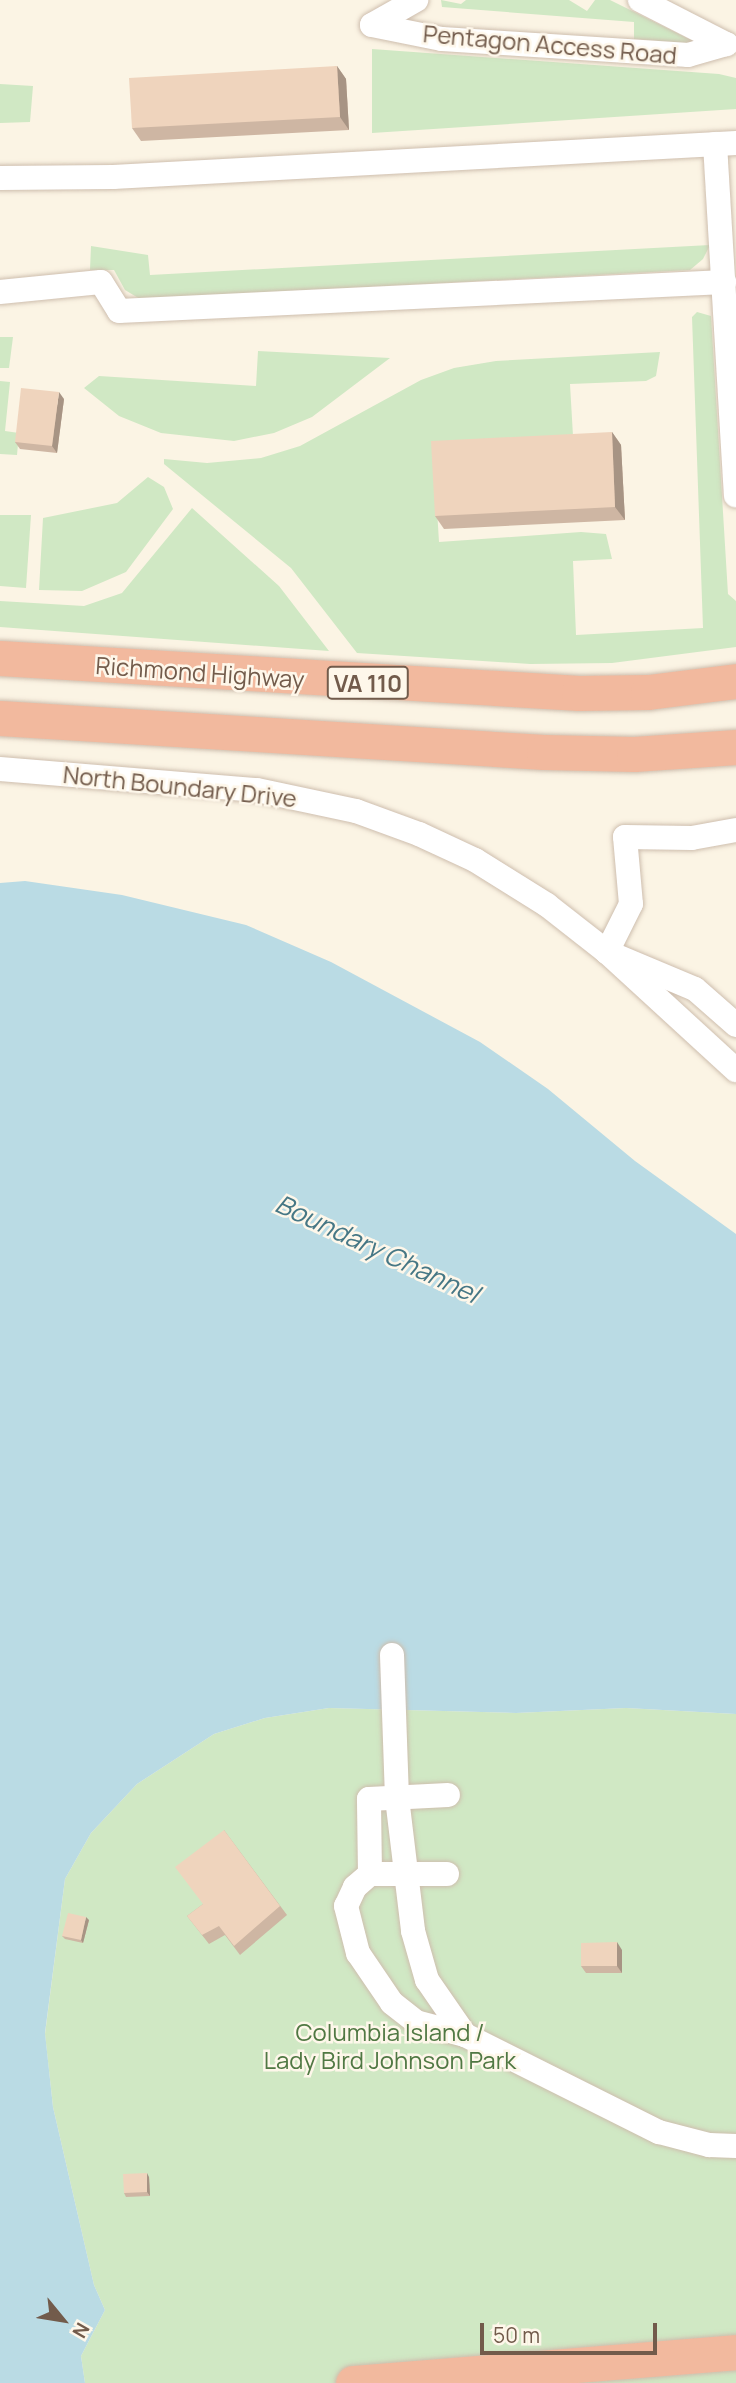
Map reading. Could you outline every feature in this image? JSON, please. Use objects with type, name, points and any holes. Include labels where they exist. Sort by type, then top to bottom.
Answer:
[{"type":"highway","name":"Richmond Highway","points":[[0,658],[516,691],[648,692],[736,681]]},
{"type":"highway","name":"VA 110","points":[[0,718],[544,752],[634,754],[736,747]]},
{"type":"highway","points":[[353,2383],[733,2351]]},
{"type":"street","name":"Pentagon Access Road","points":[[416,0],[372,25],[442,39],[688,55],[726,44],[640,0]]},
{"type":"street","points":[[0,178],[113,177],[725,144],[724,282],[736,495]]},
{"type":"street","points":[[0,292],[101,282],[119,311],[724,282]]},
{"type":"street","name":"North Boundary Drive","points":[[0,769],[227,786],[356,811],[475,860],[547,905],[607,952],[736,1070]]},
{"type":"street","points":[[736,830],[692,838],[625,837],[631,904],[607,952],[695,989],[736,1025]]},
{"type":"street","points":[[393,1655],[397,1798],[409,1873],[414,1931],[427,1980],[465,2035]]},
{"type":"street","points":[[370,1874],[369,1799],[448,1795]]},
{"type":"street","points":[[447,1874],[370,1874],[355,1887],[346,1906],[358,1953],[392,2003],[416,2022],[465,2035],[659,2132],[709,2145],[736,2146]]},
{"type":"green space","points":[[441,0],[461,4],[466,0],[569,0],[587,11],[595,0],[610,0],[699,44],[634,39],[634,22],[442,7]]},
{"type":"green space","points":[[372,49],[719,74],[736,78],[736,109],[372,133]]},
{"type":"green space","points":[[0,84],[33,86],[30,122],[0,123]]},
{"type":"green space","points":[[710,245],[703,259],[690,270],[140,299],[125,290],[114,270],[90,270],[91,246],[148,255],[150,275]]},
{"type":"green space","points":[[697,312],[711,316],[728,594],[736,601],[736,647],[612,663],[530,664],[357,653],[291,568],[164,464],[164,459],[207,463],[261,458],[300,446],[421,380],[454,368],[496,361],[660,352],[656,376],[646,381],[570,384],[573,436],[433,444],[439,542],[581,532],[606,534],[612,559],[573,561],[576,635],[703,628],[692,317]]},
{"type":"green space","points":[[0,337],[13,337],[9,368],[0,368]]},
{"type":"green space","points":[[258,351],[390,358],[312,417],[274,433],[234,441],[161,433],[119,416],[84,388],[99,376],[256,386]]},
{"type":"green space","points":[[0,381],[10,382],[5,431],[19,433],[17,455],[0,454]]},
{"type":"green space","points":[[148,477],[164,487],[173,509],[126,572],[82,591],[39,590],[43,518],[117,503]]},
{"type":"green space","points":[[192,508],[279,586],[329,651],[0,627],[0,601],[84,606],[122,593]]},
{"type":"green space","points":[[0,515],[31,515],[26,588],[0,586]]},
{"type":"green space","name":"Columbia Island / Lady Bird Johnson Park","points":[[329,1708],[516,1713],[626,1708],[736,1714],[736,2383],[85,2383],[81,2356],[105,2310],[94,2285],[53,2107],[45,2034],[65,1879],[91,1833],[137,1784],[214,1734],[265,1718]]},
{"type":"water","name":"Boundary Channel","points":[[25,881],[122,895],[246,925],[331,962],[480,1042],[548,1089],[635,1161],[736,1234],[736,1714],[626,1708],[516,1713],[329,1708],[265,1718],[214,1734],[137,1784],[91,1833],[65,1879],[45,2033],[53,2107],[94,2285],[105,2310],[81,2356],[85,2383],[0,2383],[0,883]]},
{"type":"building","points":[[337,66],[340,117],[132,128],[129,78]]},
{"type":"building","points":[[21,388],[59,392],[52,446],[15,442]]},
{"type":"building","points":[[612,432],[615,507],[435,516],[431,441]]},
{"type":"building","points":[[224,1830],[280,1906],[234,1946],[219,1926],[202,1935],[187,1916],[203,1904],[175,1867]]},
{"type":"building","points":[[68,1913],[86,1917],[81,1940],[62,1936]]},
{"type":"building","points":[[617,1942],[617,1966],[581,1966],[581,1943]]},
{"type":"building","points":[[147,2173],[147,2192],[124,2193],[123,2174]]}]
